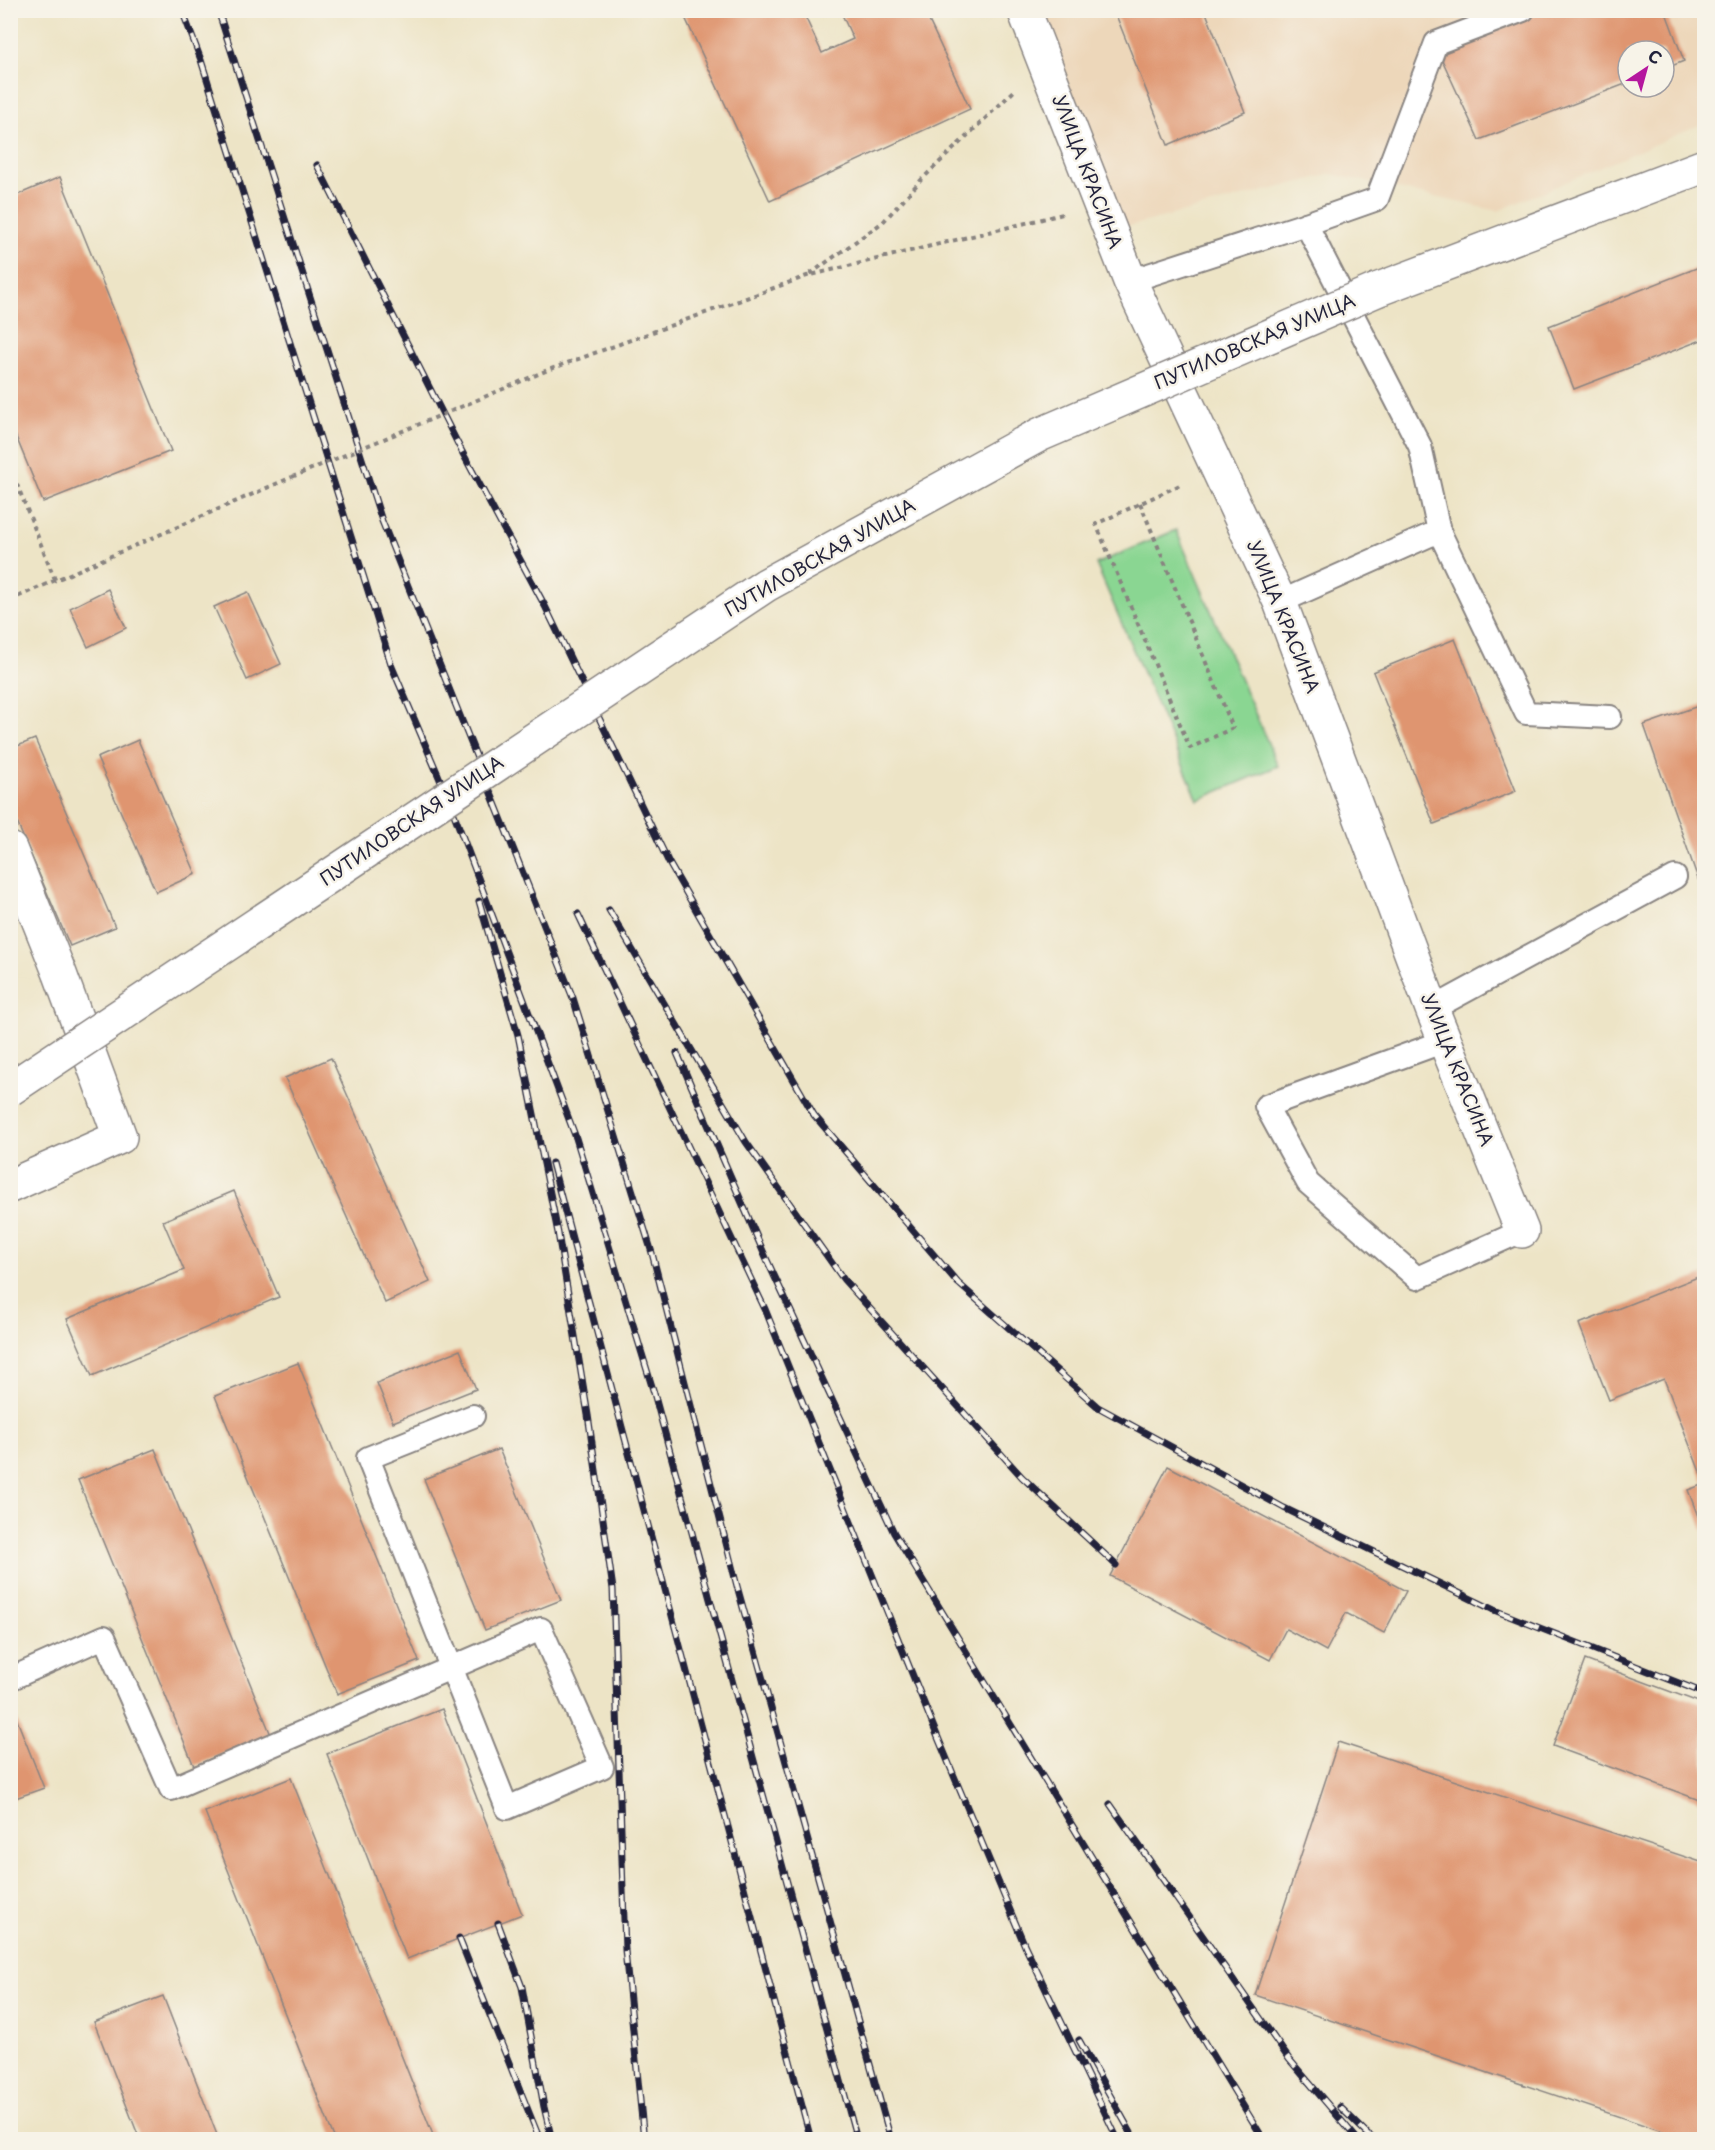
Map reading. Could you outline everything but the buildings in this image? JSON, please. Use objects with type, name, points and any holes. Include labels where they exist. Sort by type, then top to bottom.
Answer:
[{"type":"main road","name":"УЛИЦА КРАСИНА","points":[[1024,10],[1130,281],[1280,602],[1432,1010],[1522,1231]]},
{"type":"main road","name":"ПУТИЛОВСКАЯ УЛИЦА","points":[[10,1089],[766,585],[1039,435],[1379,289],[1704,166]]},
{"type":"main road","points":[[10,849],[60,974],[120,1137],[10,1186]]},
{"type":"lane","points":[[1130,281],[1377,199],[1436,43],[1524,10]]},
{"type":"lane","points":[[1306,224],[1420,446],[1439,531],[1526,713],[1610,717]]},
{"type":"lane","points":[[1280,602],[1439,531]]},
{"type":"lane","points":[[1432,1010],[1675,877]]},
{"type":"lane","points":[[1445,1041],[1266,1106],[1308,1183],[1417,1278],[1522,1231]]},
{"type":"lane","points":[[10,1679],[104,1637],[171,1790],[452,1667],[541,1629],[602,1767],[507,1808],[452,1667],[368,1458],[473,1416]]},
{"type":"path","points":[[807,276],[883,222],[922,179],[1018,87]]},
{"type":"path","points":[[10,600],[56,582],[292,477],[548,370],[807,276],[1101,205]]},
{"type":"path","points":[[10,467],[56,582]]},
{"type":"path","points":[[1140,503],[1233,728],[1190,748],[1096,524],[1140,503],[1218,468]]},
{"type":"shaded area","points":[[1029,11],[1704,11],[1704,123],[1498,211],[1331,174],[1118,229]]},
{"type":"green space","points":[[1176,530],[1278,766],[1198,800],[1096,564]]},
{"type":"railway","points":[[182,10],[201,60],[392,667],[448,798],[576,1138],[654,1393],[857,2140]]},
{"type":"railway","points":[[218,10],[382,521],[573,998],[652,1253],[737,1586],[891,2140]]},
{"type":"railway","points":[[317,165],[460,448],[545,606],[669,863],[814,1115],[958,1283],[1098,1407],[1284,1508],[1494,1610],[1704,1693]]},
{"type":"railway","points":[[479,901],[518,1035],[558,1233],[588,1415],[613,1589],[625,1950],[644,2140]]},
{"type":"railway","points":[[609,910],[746,1142],[844,1280],[1022,1477],[1116,1565]]},
{"type":"railway","points":[[578,914],[765,1309],[934,1728],[1025,1946],[1118,2140]]},
{"type":"railway","points":[[677,1053],[766,1258],[894,1533],[1264,2140]]},
{"type":"railway","points":[[552,1163],[811,2140]]},
{"type":"railway","points":[[1110,1804],[1289,2059],[1358,2140]]},
{"type":"railway","points":[[498,1923],[522,1987],[552,2140]]},
{"type":"railway","points":[[459,1938],[540,2140]]},
{"type":"railway","points":[[1079,2040],[1135,2140]]},
{"type":"railway","points":[[1340,2107],[1374,2140]]}]
